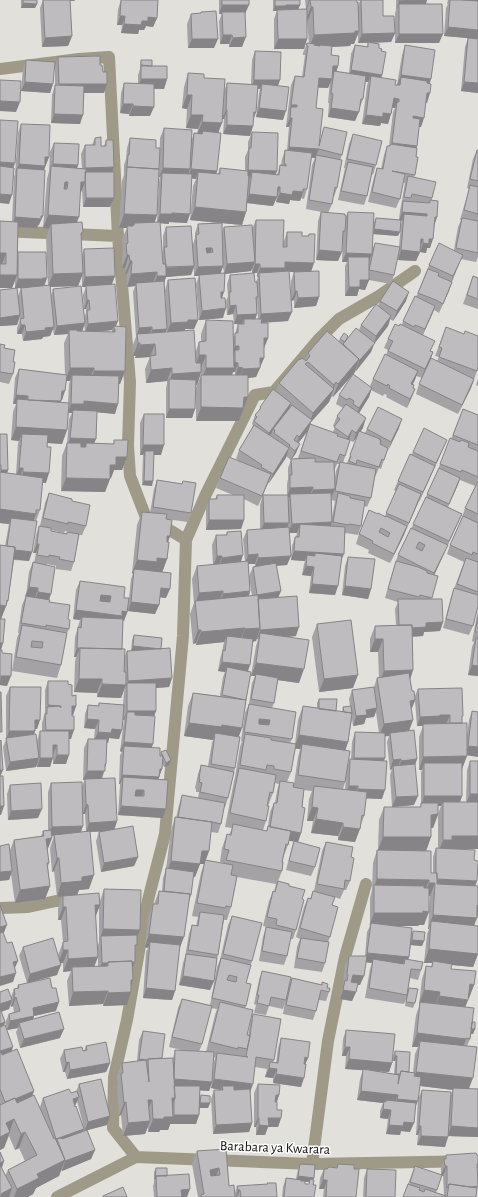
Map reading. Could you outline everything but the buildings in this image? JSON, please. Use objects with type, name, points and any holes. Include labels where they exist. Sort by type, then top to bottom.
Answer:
[{"type":"street","points":[[0,69],[79,59],[109,57],[118,236],[130,382],[128,445],[130,476],[145,516],[186,540]]},
{"type":"street","points":[[0,231],[118,236]]},
{"type":"street","points":[[136,1157],[113,1128],[114,1077],[127,1020],[144,900],[165,834],[183,636],[186,540],[206,494],[255,395],[274,392],[339,318],[379,296],[415,271]]},
{"type":"street","points":[[312,1164],[328,1041],[345,958],[366,884]]},
{"type":"street","points":[[0,908],[28,907],[56,901],[86,899]]},
{"type":"street","name":"Barabara ya Kwarara","points":[[57,1197],[136,1157],[312,1164],[478,1161]]}]
